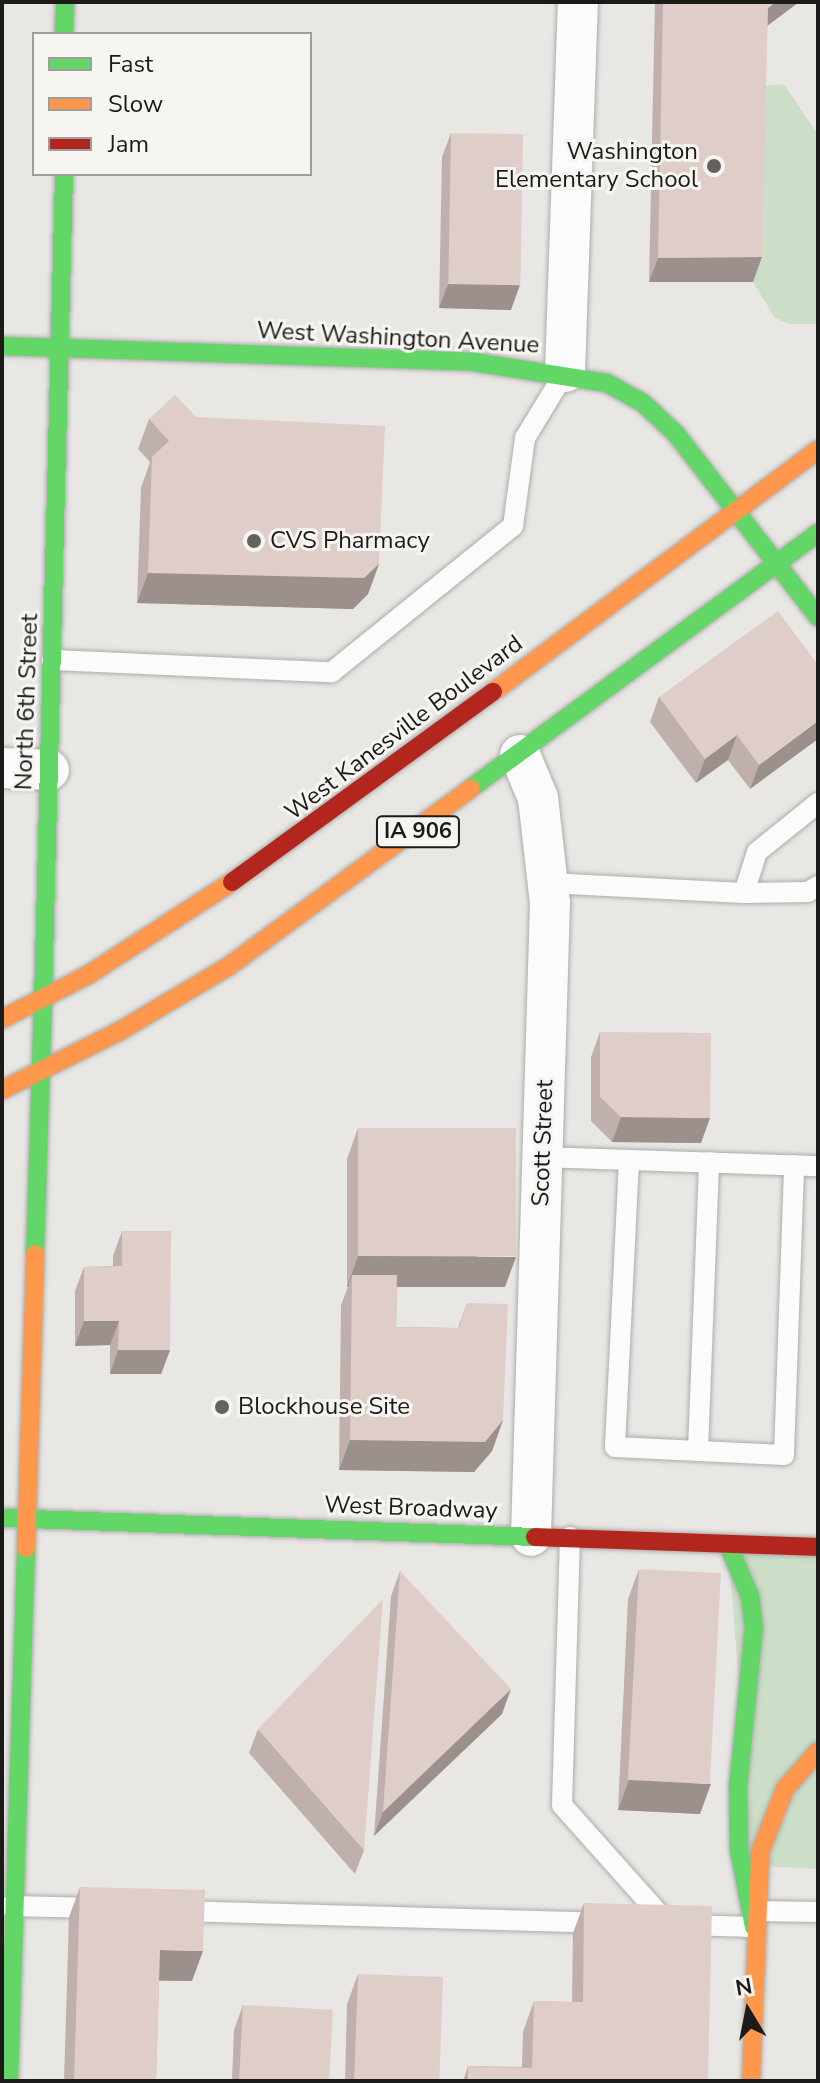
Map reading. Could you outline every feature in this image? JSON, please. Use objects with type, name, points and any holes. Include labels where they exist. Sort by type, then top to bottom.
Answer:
[{"type":"main road","points":[[64,32],[65,2]]},
{"type":"main road","name":"North 6th Street","points":[[9,2081],[8,1906],[29,1519],[62,348],[64,176]]},
{"type":"main road","name":"West Washington Avenue","points":[[2,346],[474,362],[565,372],[607,383],[643,403],[676,434],[818,617]]},
{"type":"main road","name":"West Kanesville Boulevard","points":[[2,1019],[43,999],[173,923],[262,863],[818,450]]},
{"type":"main road","name":"IA 906","points":[[2,1090],[120,1031],[229,966],[818,533]]},
{"type":"main road","name":"West Broadway","points":[[2,1518],[818,1547]]},
{"type":"main road","points":[[728,1545],[750,1596],[754,1627],[738,1787],[739,1850],[755,1919]]},
{"type":"main road","points":[[751,2081],[760,1852],[771,1817],[785,1789],[818,1751]]},
{"type":"street","points":[[565,372],[578,2]]},
{"type":"street","name":"Scott Street","points":[[520,755],[538,798],[548,883],[542,1157],[551,1537]]},
{"type":"street","points":[[2,768],[49,770]]},
{"type":"lane","points":[[52,660],[332,672],[513,526],[525,438],[565,372]]},
{"type":"lane","points":[[744,893],[757,852],[818,803]]},
{"type":"lane","points":[[548,883],[744,893],[808,892],[818,886]]},
{"type":"lane","points":[[542,1157],[818,1166]]},
{"type":"lane","points":[[629,1160],[615,1447],[784,1455],[794,1165]]},
{"type":"lane","points":[[698,1451],[709,1162]]},
{"type":"lane","points":[[551,1537],[562,1805],[669,1925]]},
{"type":"lane","points":[[8,1906],[118,1909]]},
{"type":"lane","points":[[149,1910],[669,1925],[818,1912]]},
{"type":"green space","points":[[784,84],[818,135],[818,324],[789,324],[775,318],[753,282],[757,87]]},
{"type":"green space","points":[[728,1545],[818,1547],[818,1869],[742,1865],[743,1734]]},
{"type":"building","name":"Washington Elementary School","points":[[663,2],[776,2],[768,8],[762,257],[658,258]]},
{"type":"building","points":[[451,133],[523,134],[520,285],[448,284]]},
{"type":"building","name":"CVS Pharmacy","points":[[175,395],[196,417],[385,426],[379,564],[364,578],[148,573],[152,457],[169,441],[149,419]]},
{"type":"building","points":[[778,611],[818,665],[818,721],[759,765],[737,735],[705,759],[659,697]]},
{"type":"building","points":[[600,1032],[711,1033],[710,1118],[621,1117],[600,1097]]},
{"type":"building","points":[[358,1128],[516,1128],[516,1256],[358,1256]]},
{"type":"building","points":[[122,1231],[171,1231],[170,1350],[118,1350],[119,1321],[84,1321],[84,1267],[122,1266]]},
{"type":"building","points":[[352,1275],[397,1275],[396,1327],[459,1328],[467,1303],[508,1304],[503,1420],[485,1442],[350,1440]]},
{"type":"building","points":[[639,1569],[721,1573],[710,1784],[628,1780]]},
{"type":"building","points":[[400,1571],[511,1689],[383,1812]]},
{"type":"building","points":[[383,1599],[364,1850],[258,1729]]},
{"type":"building","points":[[80,1887],[205,1890],[203,1951],[160,1950],[156,2081],[74,2081]]},
{"type":"building","points":[[584,1903],[712,1906],[708,2081],[468,2081],[468,2066],[532,2068],[534,2001],[583,2002]]},
{"type":"building","points":[[358,1974],[443,1977],[439,2081],[354,2081]]},
{"type":"building","points":[[243,2005],[333,2010],[329,2081],[239,2081]]},
{"type":"traffic: fast","points":[[64,32],[65,2]]},
{"type":"traffic: fast","points":[[43,999],[64,176]]},
{"type":"traffic: fast","points":[[2,346],[474,362],[607,383],[643,403],[676,434],[818,617]]},
{"type":"traffic: fast","points":[[471,788],[818,533]]},
{"type":"traffic: fast","points":[[35,1254],[43,999]]},
{"type":"traffic: fast","points":[[2,1518],[535,1537]]},
{"type":"traffic: fast","points":[[728,1545],[750,1596],[754,1627],[738,1787],[739,1850],[754,1927]]},
{"type":"traffic: fast","points":[[9,2081],[26,1548]]},
{"type":"traffic: slow","points":[[493,692],[818,450]]},
{"type":"traffic: slow","points":[[2,1090],[120,1031],[229,966],[471,788]]},
{"type":"traffic: slow","points":[[2,1019],[88,975],[232,882]]},
{"type":"traffic: slow","points":[[26,1548],[35,1254]]},
{"type":"traffic: slow","points":[[751,2081],[760,1852],[785,1789],[818,1751]]},
{"type":"traffic: jam","points":[[232,882],[493,692]]},
{"type":"traffic: jam","points":[[535,1537],[818,1547]]},
{"type":"place","name":"Washington Elementary School","points":[[714,166]]},
{"type":"place","name":"CVS Pharmacy","points":[[254,541]]},
{"type":"place","name":"Blockhouse Site","points":[[222,1407]]}]
